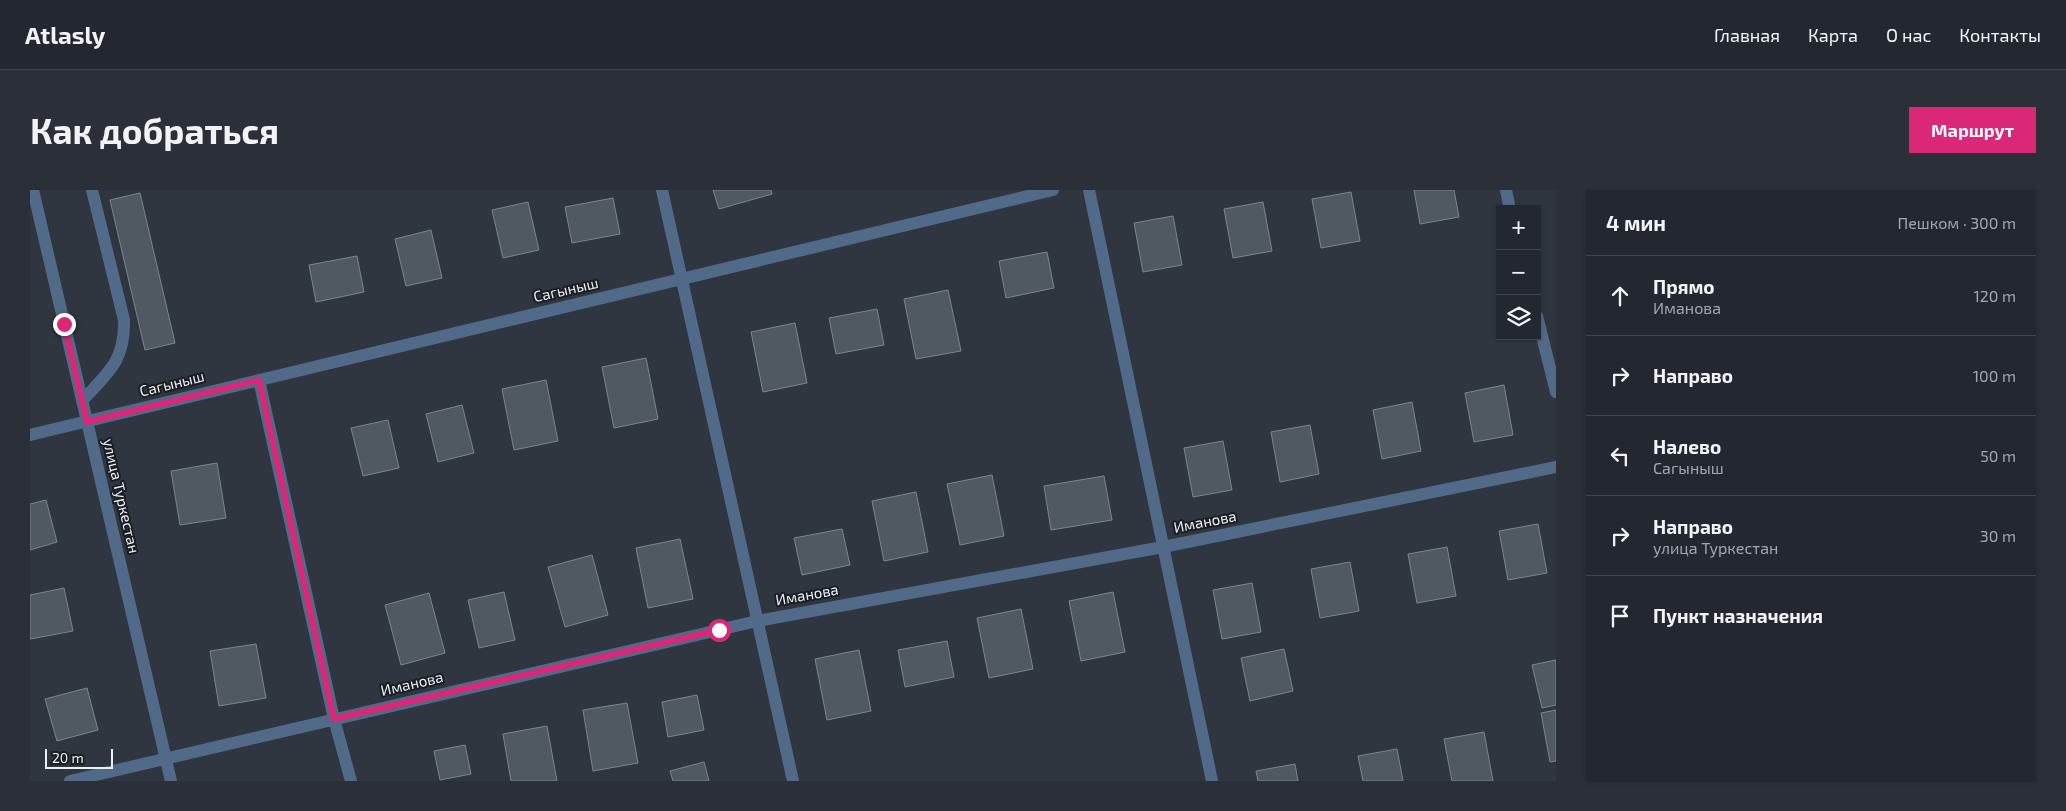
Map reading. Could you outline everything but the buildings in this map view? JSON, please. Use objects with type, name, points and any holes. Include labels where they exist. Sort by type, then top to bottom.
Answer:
[{"type":"street","name":"улица Туркестан","points":[[33,190],[171,781]]},
{"type":"street","points":[[82,401],[116,364],[124,340],[124,320],[92,190]]},
{"type":"street","points":[[662,190],[793,781]]},
{"type":"street","name":"Сагыныш","points":[[30,434],[87,422],[1052,190]]},
{"type":"street","points":[[1089,190],[1212,781]]},
{"type":"street","points":[[1506,190],[1509,205]]},
{"type":"street","points":[[1541,332],[1556,392]]},
{"type":"street","points":[[259,380],[334,719],[351,781]]},
{"type":"street","name":"Иманова","points":[[70,781],[758,621],[1163,547],[1556,467]]},
{"type":"route","points":[[64,324],[87,422],[259,380],[334,719],[719,630]]}]
